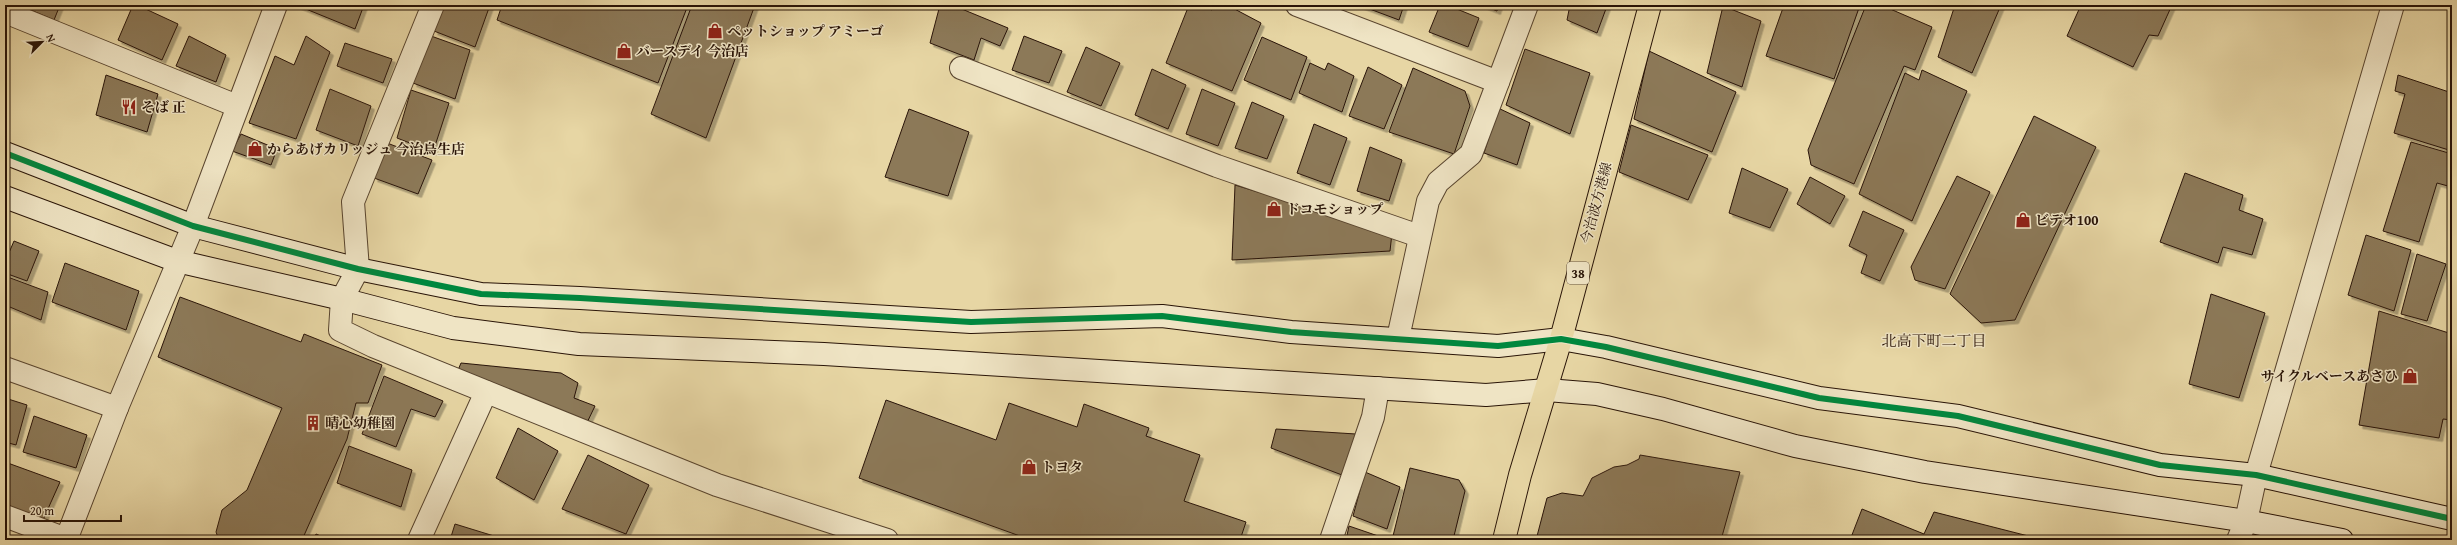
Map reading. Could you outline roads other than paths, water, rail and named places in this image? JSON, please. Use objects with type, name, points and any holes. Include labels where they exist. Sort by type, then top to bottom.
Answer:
[{"type":"main road","name":"今治波方港線","points":[[1504,540],[1520,475],[1547,390],[1561,339],[1650,5]]},
{"type":"street","points":[[5,516],[66,539],[117,408],[177,261],[193,226],[276,5]]},
{"type":"street","points":[[433,5],[353,202],[358,269],[342,300],[340,330],[373,346],[717,485],[887,540]]},
{"type":"street","points":[[1297,5],[1498,82]]},
{"type":"street","points":[[1398,338],[1428,201],[1438,182],[1471,154],[1527,5]]},
{"type":"street","points":[[2242,530],[2256,476],[2393,5]]},
{"type":"street","points":[[5,12],[237,106]]},
{"type":"street","points":[[961,68],[1217,166],[1420,236]]},
{"type":"street","points":[[5,153],[193,226],[358,269],[481,294],[580,298],[972,322],[1162,316],[1291,332],[1398,338],[1498,346],[1561,339],[1606,347],[1819,398],[1958,416],[2160,465],[2256,476],[2452,519]]},
{"type":"street","points":[[5,197],[177,261],[453,328],[579,344],[839,355],[1486,395],[1547,390],[1597,394],[1663,409],[1794,446],[1925,472],[2242,530],[2342,540]]},
{"type":"street","points":[[5,368],[117,408]]},
{"type":"street","points":[[1331,540],[1373,417],[1378,388]]},
{"type":"street","points":[[419,540],[486,392]]},
{"type":"place","name":"ペットショップ アミーゴ","points":[[715,31]]},
{"type":"place","name":"バースデイ 今治店","points":[[624,51]]},
{"type":"place","name":"そば 正","points":[[129,107]]},
{"type":"place","name":"からあげカリッジュ 今治鳥生店","points":[[255,149]]},
{"type":"place","name":"ドコモショップ","points":[[1274,209]]},
{"type":"place","name":"ビデオ100","points":[[2023,220]]},
{"type":"place","name":"サイクルベースあさひ","points":[[2410,376]]},
{"type":"place","name":"晴心幼稚園","points":[[313,423]]},
{"type":"place","name":"トヨタ","points":[[1029,467]]},
{"type":"district","name":"北高下町二丁目","points":[[1934,340]]}]
